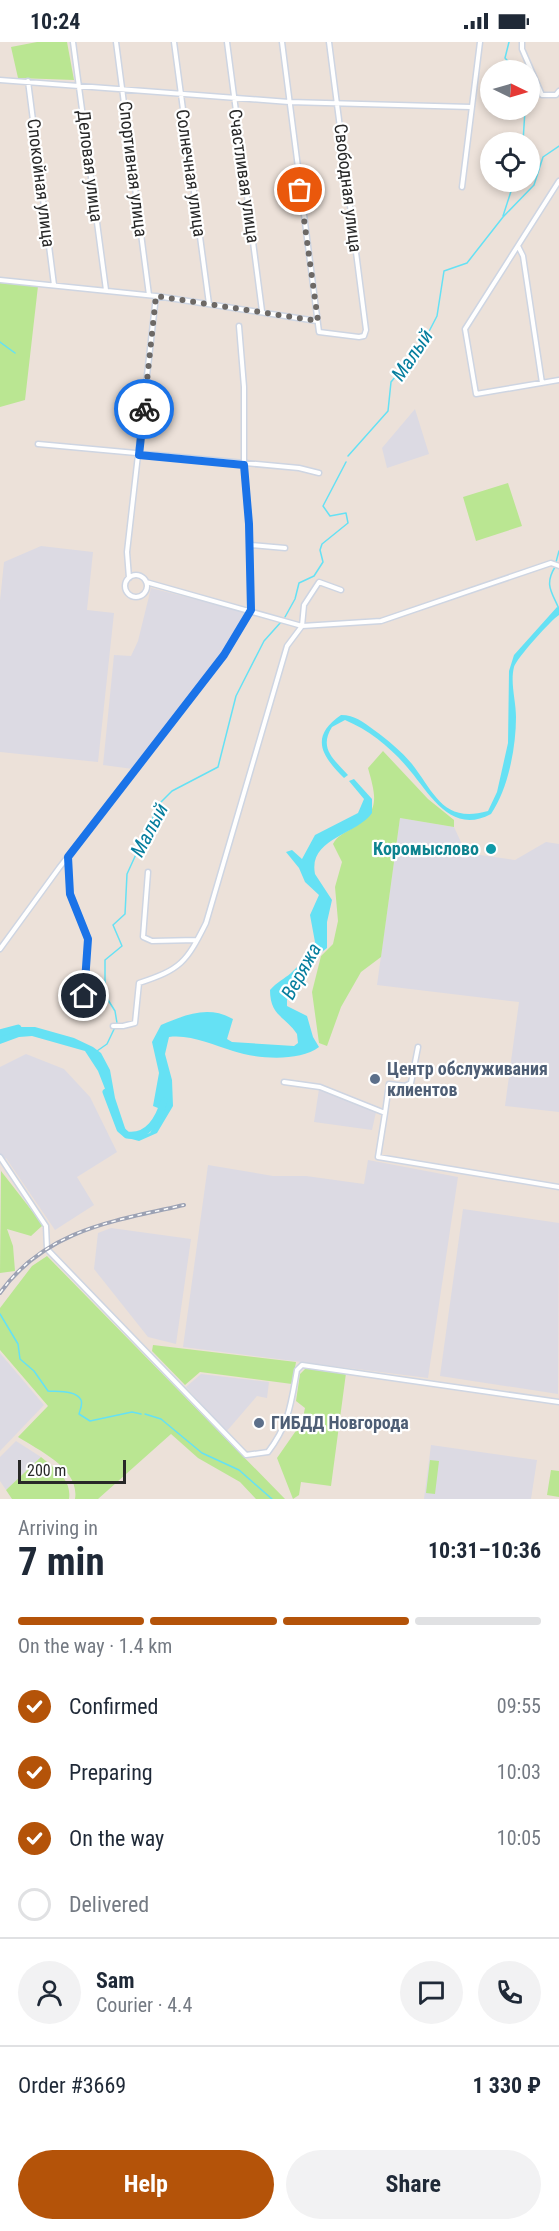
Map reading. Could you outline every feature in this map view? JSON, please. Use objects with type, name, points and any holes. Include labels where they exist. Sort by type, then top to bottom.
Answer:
[{"type":"street","name":"Деловая улица","points":[[73,42],[106,290]]},
{"type":"street","name":"Спортивная улица","points":[[116,42],[149,295]]},
{"type":"street","name":"Солнечная улица","points":[[174,42],[209,304]]},
{"type":"street","name":"Счастливая улица","points":[[227,42],[262,311]]},
{"type":"street","points":[[0,280],[149,295],[318,321],[282,42]]},
{"type":"street","name":"Свободная улица","points":[[318,321],[319,332],[359,337],[365,334],[330,42]]},
{"type":"street","points":[[462,187],[480,42]]},
{"type":"street","points":[[522,42],[522,49],[542,95],[556,95],[559,91]]},
{"type":"street","points":[[0,80],[80,84],[338,105],[471,107]]},
{"type":"street","name":"Спокойная улица","points":[[28,81],[54,285]]},
{"type":"street","points":[[559,181],[465,329],[476,394],[559,380]]},
{"type":"street","points":[[518,246],[523,256],[542,383]]},
{"type":"street","points":[[146,582],[145,593],[132,596],[125,588],[129,578],[127,552],[156,296]]},
{"type":"street","points":[[0,949],[224,655],[251,610],[250,545],[244,465],[244,387],[239,326]]},
{"type":"street","points":[[38,444],[244,465],[300,468],[319,473]]},
{"type":"street","points":[[250,545],[285,548]]},
{"type":"street","points":[[129,578],[139,576],[146,582],[302,626],[381,621],[551,563],[559,566]]},
{"type":"street","points":[[113,1026],[135,1023],[139,983],[170,973],[184,963],[206,923],[284,653],[292,637],[302,626],[304,605],[319,582],[341,590]]},
{"type":"street","points":[[68,857],[70,894],[88,939],[84,996]]},
{"type":"street","points":[[148,872],[143,937],[152,941],[197,940]]},
{"type":"street","points":[[418,1047],[411,1083],[405,1086],[389,1084],[378,1157],[559,1187]]},
{"type":"street","points":[[284,1082],[320,1087],[385,1113]]},
{"type":"street","points":[[0,1157],[46,1226],[47,1249],[246,1455],[268,1452],[277,1441],[288,1419],[297,1370],[302,1365],[559,1402]]},
{"type":"shaded area","points":[[415,409],[429,454],[387,468],[382,448]]},
{"type":"shaded area","points":[[41,546],[93,552],[87,610],[114,613],[98,762],[0,752],[0,601],[4,562]]},
{"type":"shaded area","points":[[151,588],[245,612],[222,653],[133,769],[103,765],[114,655],[131,656],[138,641]]},
{"type":"shaded area","points":[[400,818],[454,827],[466,853],[515,860],[546,842],[559,844],[559,1112],[505,1106],[519,1002],[377,985]]},
{"type":"shaded area","points":[[26,1054],[64,1069],[90,1097],[117,1152],[77,1177],[94,1205],[55,1230],[6,1158],[0,1162],[0,1067]]},
{"type":"shaded area","points":[[319,1089],[376,1112],[372,1130],[314,1122]]},
{"type":"shaded area","points":[[368,1160],[458,1177],[428,1378],[183,1347],[208,1165],[273,1176],[306,1176],[364,1184]]},
{"type":"shaded area","points":[[463,1209],[559,1223],[558,1394],[440,1376]]},
{"type":"shaded area","points":[[111,1228],[191,1239],[176,1344],[148,1337],[94,1269],[98,1233]]},
{"type":"shaded area","points":[[0,1353],[44,1405],[0,1451]]},
{"type":"shaded area","points":[[201,1374],[269,1382],[267,1398],[257,1396],[226,1432],[186,1387]]},
{"type":"shaded area","points":[[16,1441],[41,1457],[6,1490],[0,1481],[0,1457]]},
{"type":"shaded area","points":[[431,1445],[537,1460],[531,1499],[424,1499]]},
{"type":"green space","points":[[37,42],[67,42],[74,80],[18,78],[11,47]]},
{"type":"green space","points":[[0,283],[38,286],[25,400],[0,407]]},
{"type":"green space","points":[[508,483],[522,526],[476,541],[463,497]]},
{"type":"green space","points":[[383,751],[428,799],[454,820],[454,827],[400,818],[381,957],[361,972],[341,1007],[327,1046],[319,1043],[312,992],[321,956],[333,944],[338,921],[335,887],[342,862],[333,844],[340,835],[361,823],[372,810],[374,796],[368,768]]},
{"type":"green space","points":[[1,1171],[43,1225],[31,1236],[7,1229],[13,1246],[15,1271],[0,1273]]},
{"type":"green space","points":[[47,1256],[285,1499],[256,1499],[240,1482],[198,1458],[171,1434],[98,1499],[75,1499],[75,1488],[65,1470],[57,1462],[18,1437],[48,1406],[0,1350],[0,1308],[32,1266]]},
{"type":"green space","points":[[153,1345],[296,1362],[292,1384],[200,1372],[185,1385],[152,1351]]},
{"type":"green space","points":[[307,1367],[346,1373],[331,1486],[301,1482],[299,1495],[293,1499],[277,1458],[302,1422],[305,1408],[296,1401],[300,1374]]},
{"type":"green space","points":[[41,1457],[65,1480],[69,1499],[12,1499],[6,1490]]},
{"type":"green space","points":[[430,1460],[439,1461],[435,1494],[426,1493]]},
{"type":"green space","points":[[551,1470],[559,1471],[559,1497],[547,1495]]},
{"type":"water","points":[[557,607],[559,615],[521,656],[514,667],[516,717],[513,755],[502,793],[491,814],[477,819],[464,819],[452,815],[432,799],[387,746],[363,729],[345,720],[332,727],[328,735],[327,748],[348,775],[344,778],[330,762],[322,746],[325,731],[341,715],[351,716],[366,724],[399,750],[441,803],[460,813],[473,814],[488,811],[497,792],[508,743],[509,671],[514,655]]},
{"type":"water","points":[[354,779],[372,799],[372,813],[319,852],[315,862],[315,874],[332,900],[327,922],[327,948],[315,957],[287,1000],[287,1006],[307,1016],[313,1037],[319,1047],[300,1055],[277,1058],[243,1054],[193,1039],[169,1037],[165,1054],[172,1080],[173,1106],[157,1133],[139,1141],[124,1137],[98,1071],[85,1051],[32,1036],[19,1037],[0,1044],[0,1033],[16,1027],[35,1027],[74,1038],[93,1047],[101,1053],[110,1070],[115,1098],[127,1134],[135,1137],[150,1133],[163,1110],[153,1106],[159,1073],[152,1042],[161,1025],[197,1013],[215,1013],[233,1019],[227,1039],[232,1042],[294,1046],[298,1043],[297,1034],[275,1011],[270,990],[295,970],[315,942],[310,915],[319,895],[305,882],[299,868],[286,852],[292,850],[302,859],[315,835],[358,813],[364,799],[349,781]]},
{"type":"waterway","points":[[507,60],[505,58],[509,42]]},
{"type":"waterway","points":[[524,120],[524,132]]},
{"type":"waterway","name":"Малый","points":[[348,456],[388,411],[391,382],[423,343],[437,316],[444,271],[467,263],[503,217],[534,185],[543,157],[559,146]]},
{"type":"waterway","points":[[503,216],[511,192]]},
{"type":"waterway","points":[[0,342],[15,353]]},
{"type":"waterway","name":"Малый","points":[[285,617],[295,599],[299,583],[314,576],[323,562],[320,550],[322,544],[348,523],[346,513],[330,516],[323,506],[346,462]]},
{"type":"waterway","points":[[556,562],[559,551]]},
{"type":"waterway","points":[[555,567],[550,584],[559,609]]},
{"type":"waterway","name":"Малый","points":[[97,1051],[107,1044],[117,1023],[115,1011],[105,995],[105,960],[122,946],[113,925],[125,914],[127,874],[159,804],[172,791],[218,767],[236,696],[264,641],[281,622]]},
{"type":"waterway","name":"Веряжа","points":[[0,1033],[18,1028]]},
{"type":"waterway","name":"Веряжа","points":[[106,1092],[120,1129],[127,1135],[141,1133],[152,1126],[164,1101]]},
{"type":"waterway","points":[[0,1314],[18,1344],[20,1359],[34,1371],[48,1391],[71,1393],[79,1397],[82,1403],[79,1414],[90,1421],[132,1412],[141,1414]]},
{"type":"waterway","points":[[145,1414],[161,1419],[202,1453],[239,1470],[272,1499]]},
{"type":"railway","points":[[0,1293],[18,1272],[38,1255],[59,1242],[106,1223],[184,1205]]},
{"type":"way so far","points":[[144,409],[156,296],[318,321],[300,190]]},
{"type":"place","name":"Коромыслово","points":[[491,849]]},
{"type":"place","name":"Центр обслуживания клиентов","points":[[375,1079]]},
{"type":"place","name":"ГИБДД Новгорода","points":[[259,1423]]},
{"type":"route","points":[[84,996],[88,939],[70,894],[68,857],[224,655],[251,610],[249,524],[244,465],[139,455],[144,409]]}]
